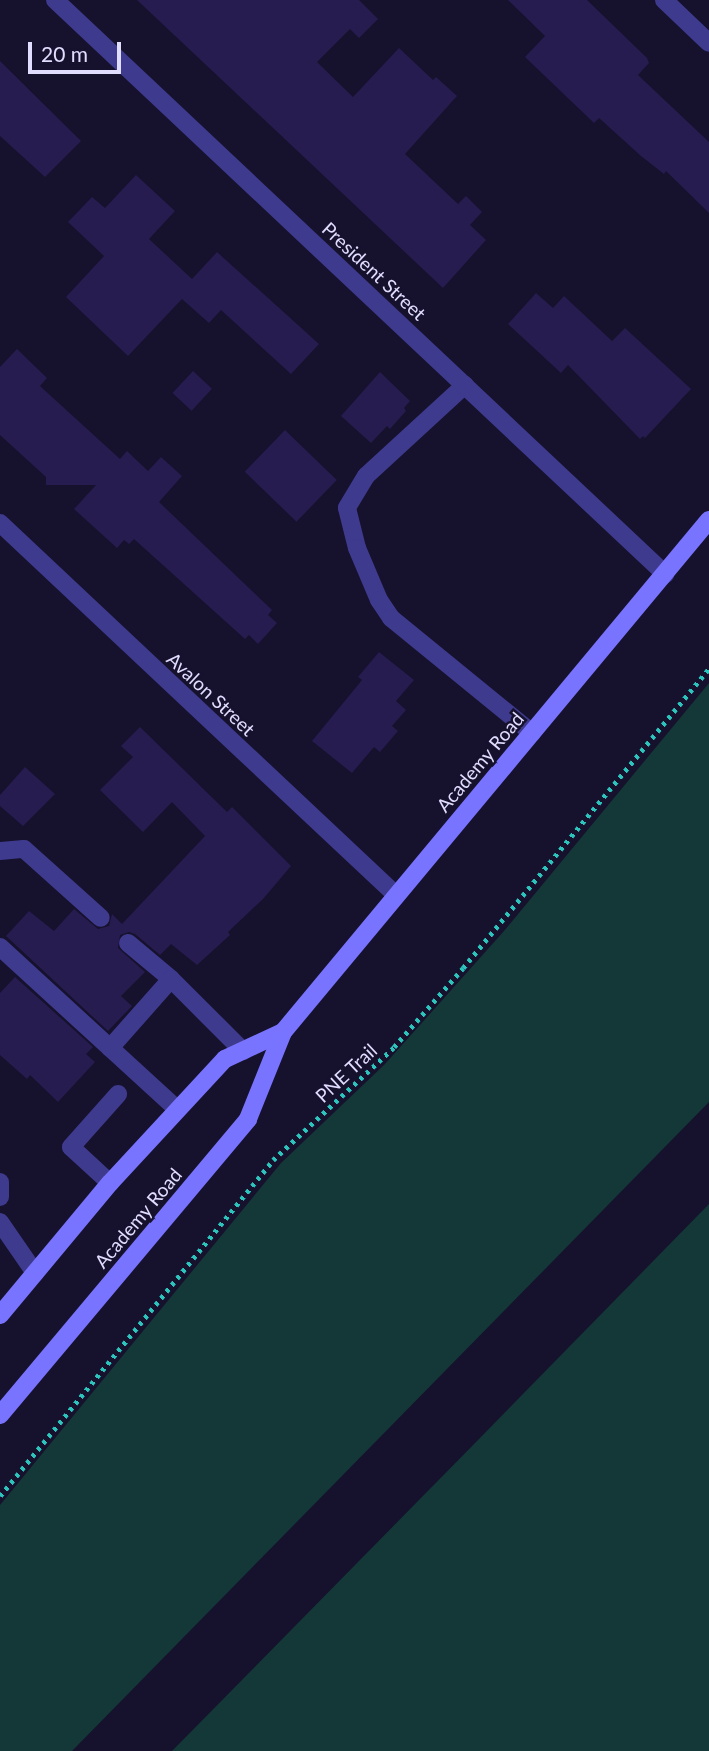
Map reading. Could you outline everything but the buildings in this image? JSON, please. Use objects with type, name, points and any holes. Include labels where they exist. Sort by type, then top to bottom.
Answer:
[{"type":"main road","name":"Academy Road","points":[[0,1415],[248,1119],[283,1031],[709,520]]},
{"type":"main road","name":"Academy Road","points":[[0,1315],[176,1108],[225,1059],[283,1031]]},
{"type":"street","name":"President Street","points":[[55,0],[665,574]]},
{"type":"street","points":[[664,0],[709,43]]},
{"type":"street","points":[[465,385],[366,476],[347,508],[357,548],[379,600],[391,618],[532,733]]},
{"type":"street","name":"Avalon Street","points":[[0,523],[396,895]]},
{"type":"street","points":[[0,851],[24,849],[101,918]]},
{"type":"street","points":[[128,943],[171,979],[243,1051]]},
{"type":"street","points":[[0,947],[176,1108]]},
{"type":"street","points":[[110,1048],[171,979]]},
{"type":"street","points":[[110,1183],[71,1147],[118,1094]]},
{"type":"street","points":[[0,1182],[0,1197]]},
{"type":"street","points":[[0,1222],[35,1273]]},
{"type":"path","name":"PNE Trail","points":[[0,1496],[274,1160],[394,1047],[463,968],[709,668]]},
{"type":"green space","points":[[709,683],[709,1102],[72,1751],[0,1751],[0,1505],[281,1163],[385,1064],[504,931]]},
{"type":"green space","points":[[709,1204],[709,1751],[172,1751],[479,1439]]}]
